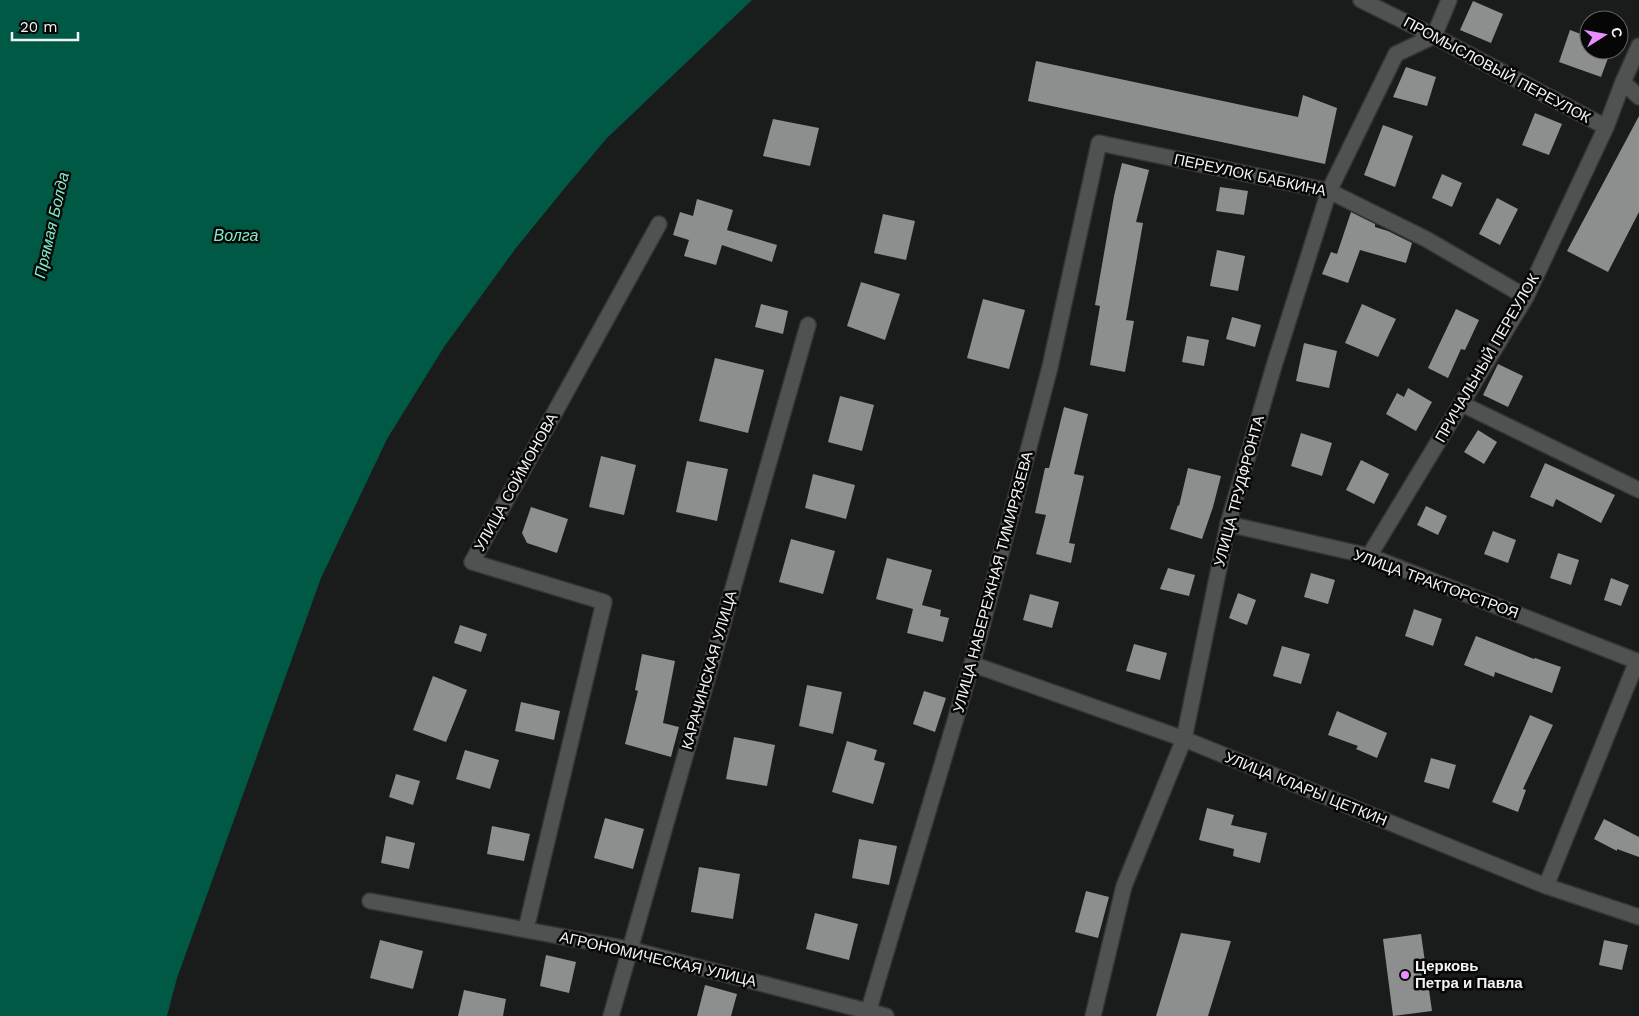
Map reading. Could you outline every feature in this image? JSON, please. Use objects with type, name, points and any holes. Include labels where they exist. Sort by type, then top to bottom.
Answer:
[{"type":"street","name":"ПРОМЫСЛОВЫЙ ПЕРЕУЛОК","points":[[1361,0],[1434,36],[1606,127]]},
{"type":"street","points":[[1434,36],[1449,0]]},
{"type":"street","name":"УЛИЦА ТРУДФРОНТА","points":[[1092,1016],[1124,886],[1184,739],[1228,524],[1274,366],[1329,191],[1396,54],[1434,36]]},
{"type":"street","name":"ПРИЧАЛЬНЫЙ ПЕРЕУЛОК","points":[[1368,556],[1526,297],[1606,127],[1639,46]]},
{"type":"street","points":[[1623,82],[1639,97]]},
{"type":"street","name":"ПЕРЕУЛОК БАБКИНА","points":[[1099,142],[1329,191],[1426,239],[1526,297]]},
{"type":"street","name":"УЛИЦА НАБЕРЕЖНАЯ ТИМИРЯЗЕВА","points":[[867,1014],[972,664],[1050,368],[1099,142]]},
{"type":"street","name":"УЛИЦА СОЙМОНОВА","points":[[526,929],[604,602],[472,562],[659,224]]},
{"type":"street","name":"КАРАЧИНСКАЯ УЛИЦА","points":[[611,1016],[808,325]]},
{"type":"street","points":[[1462,404],[1639,490]]},
{"type":"street","name":"УЛИЦА ТРАКТОРСТРОЯ","points":[[1228,524],[1368,556],[1638,662]]},
{"type":"street","points":[[1546,886],[1638,662]]},
{"type":"street","name":"УЛИЦА КЛАРЫ ЦЕТКИН","points":[[972,664],[1184,739],[1546,886],[1639,917]]},
{"type":"street","name":"АГРОНОМИЧЕСКАЯ УЛИЦА","points":[[370,901],[629,949],[867,1014],[886,1016]]},
{"type":"water","name":"Волга","points":[[0,0],[752,0],[607,138],[564,189],[516,248],[444,347],[387,439],[321,578],[177,978],[167,1016],[0,1016]]},
{"type":"building","points":[[1473,1],[1503,14],[1491,43],[1460,30]]},
{"type":"building","points":[[1570,30],[1579,33],[1579,60],[1607,60],[1601,77],[1559,62]]},
{"type":"building","points":[[1036,61],[1298,117],[1303,95],[1337,108],[1325,164],[1028,101]]},
{"type":"building","points":[[1406,67],[1436,77],[1427,106],[1393,97]]},
{"type":"building","points":[[1535,113],[1562,124],[1549,155],[1522,145]]},
{"type":"building","points":[[1639,116],[1639,212],[1608,272],[1567,251]]},
{"type":"building","points":[[773,119],[819,128],[810,166],[763,156]]},
{"type":"building","points":[[1383,125],[1413,136],[1395,187],[1364,175]]},
{"type":"building","points":[[1122,163],[1149,170],[1136,222],[1143,223],[1126,320],[1134,321],[1125,372],[1090,365],[1100,306],[1095,305],[1114,196]]},
{"type":"building","points":[[1442,174],[1462,183],[1452,207],[1432,198]]},
{"type":"building","points":[[1220,187],[1248,191],[1244,215],[1216,211]]},
{"type":"building","points":[[1497,198],[1518,209],[1500,245],[1479,234]]},
{"type":"building","points":[[697,199],[733,210],[727,230],[777,245],[772,262],[722,245],[716,265],[684,256],[689,240],[673,235],[680,212],[693,216]]},
{"type":"building","points":[[1351,212],[1375,224],[1375,227],[1412,243],[1406,263],[1360,250],[1348,283],[1322,274],[1331,252],[1337,254]]},
{"type":"building","points":[[883,214],[915,221],[906,260],[874,253]]},
{"type":"building","points":[[1217,250],[1245,256],[1238,291],[1210,286]]},
{"type":"building","points":[[861,282],[900,294],[885,340],[847,326]]},
{"type":"building","points":[[983,299],[1025,310],[1009,369],[967,358]]},
{"type":"building","points":[[761,304],[788,311],[783,334],[755,327]]},
{"type":"building","points":[[1362,304],[1396,319],[1378,357],[1345,343]]},
{"type":"building","points":[[1456,309],[1479,320],[1465,350],[1461,349],[1448,378],[1428,368]]},
{"type":"building","points":[[1232,317],[1261,325],[1255,347],[1226,339]]},
{"type":"building","points":[[1187,336],[1209,340],[1204,366],[1182,362]]},
{"type":"building","points":[[1304,343],[1337,351],[1329,388],[1296,381]]},
{"type":"building","points":[[715,358],[764,370],[748,433],[699,421]]},
{"type":"building","points":[[1498,364],[1523,376],[1508,407],[1483,395]]},
{"type":"building","points":[[1408,388],[1432,402],[1416,431],[1386,414],[1397,393],[1404,397]]},
{"type":"building","points":[[840,396],[874,405],[862,451],[828,442]]},
{"type":"building","points":[[1064,407],[1088,414],[1074,474],[1084,476],[1069,543],[1075,544],[1071,563],[1036,554],[1046,515],[1035,513],[1045,468],[1049,468]]},
{"type":"building","points":[[1478,430],[1497,442],[1484,464],[1464,452]]},
{"type":"building","points":[[1301,433],[1332,443],[1322,476],[1291,466]]},
{"type":"building","points":[[601,456],[636,465],[624,515],[589,507]]},
{"type":"building","points":[[1361,460],[1389,474],[1374,504],[1346,490]]},
{"type":"building","points":[[687,461],[728,469],[717,521],[676,512]]},
{"type":"building","points":[[1545,463],[1615,495],[1601,523],[1556,499],[1553,507],[1530,497]]},
{"type":"building","points":[[1188,468],[1221,476],[1202,539],[1170,529],[1179,506]]},
{"type":"building","points":[[813,474],[855,485],[846,519],[805,508]]},
{"type":"building","points":[[1426,506],[1447,516],[1438,535],[1417,525]]},
{"type":"building","points":[[531,507],[568,519],[557,553],[527,543],[522,533]]},
{"type":"building","points":[[1493,531],[1516,540],[1508,563],[1484,554]]},
{"type":"building","points":[[791,539],[835,551],[823,594],[779,582]]},
{"type":"building","points":[[1558,553],[1579,560],[1571,585],[1550,578]]},
{"type":"building","points":[[887,558],[932,570],[922,605],[941,610],[940,616],[949,618],[943,642],[907,633],[913,609],[876,599]]},
{"type":"building","points":[[1168,568],[1195,575],[1189,596],[1160,589]]},
{"type":"building","points":[[1311,573],[1335,580],[1328,604],[1304,597]]},
{"type":"building","points":[[1611,578],[1629,585],[1621,606],[1604,600]]},
{"type":"building","points":[[1238,593],[1256,600],[1247,625],[1229,618]]},
{"type":"building","points":[[1030,594],[1059,602],[1052,628],[1023,620]]},
{"type":"building","points":[[1414,609],[1442,619],[1433,646],[1405,636]]},
{"type":"building","points":[[460,625],[487,634],[481,652],[454,643]]},
{"type":"building","points":[[1476,636],[1534,659],[1561,667],[1552,693],[1495,672],[1494,677],[1464,665]]},
{"type":"building","points":[[1134,644],[1167,653],[1160,680],[1126,671]]},
{"type":"building","points":[[1282,646],[1310,654],[1301,684],[1273,676]]},
{"type":"building","points":[[642,654],[675,661],[663,723],[679,727],[671,757],[625,744],[638,691],[635,690]]},
{"type":"building","points":[[433,676],[467,690],[446,742],[413,730]]},
{"type":"building","points":[[807,685],[842,692],[833,734],[799,726]]},
{"type":"building","points":[[924,691],[946,698],[935,732],[913,724]]},
{"type":"building","points":[[521,702],[560,711],[554,740],[515,731]]},
{"type":"building","points":[[1337,711],[1387,733],[1377,758],[1356,749],[1358,746],[1328,735]]},
{"type":"building","points":[[1530,715],[1553,725],[1523,789],[1526,790],[1518,812],[1492,802]]},
{"type":"building","points":[[734,737],[775,745],[767,786],[726,779]]},
{"type":"building","points":[[847,741],[877,750],[874,760],[885,763],[873,804],[832,792]]},
{"type":"building","points":[[465,750],[499,760],[490,789],[456,779]]},
{"type":"building","points":[[1431,758],[1456,765],[1449,789],[1424,782]]},
{"type":"building","points":[[396,774],[420,781],[413,805],[389,797]]},
{"type":"building","points":[[1207,808],[1234,815],[1231,825],[1267,833],[1260,863],[1233,856],[1234,849],[1199,840]]},
{"type":"building","points":[[605,818],[644,829],[633,869],[594,858]]},
{"type":"building","points":[[1604,819],[1639,837],[1639,857],[1617,849],[1617,851],[1594,839]]},
{"type":"building","points":[[492,826],[530,834],[524,861],[487,854]]},
{"type":"building","points":[[386,836],[415,843],[409,869],[381,863]]},
{"type":"building","points":[[859,839],[897,846],[889,885],[852,878]]},
{"type":"building","points":[[699,867],[740,874],[733,919],[691,912]]},
{"type":"building","points":[[1086,891],[1109,897],[1098,938],[1075,932]]},
{"type":"building","points":[[815,913],[858,924],[849,960],[806,949]]},
{"type":"building","points":[[1181,933],[1231,941],[1208,1016],[1156,1016]]},
{"type":"building","points":[[1421,934],[1432,1011],[1393,1016],[1383,939]]},
{"type":"building","points":[[380,940],[423,951],[413,989],[370,978]]},
{"type":"building","points":[[1604,940],[1628,945],[1622,970],[1599,965]]},
{"type":"building","points":[[546,955],[576,962],[569,993],[540,986]]},
{"type":"building","points":[[705,985],[737,994],[731,1016],[697,1016]]},
{"type":"building","points":[[464,990],[506,999],[503,1016],[458,1016]]},
{"type":"place","name":"Церковь Петра и Павла","points":[[1405,975]]},
{"type":"water label","name":"Прямая Болда","points":[[51,225]]}]
